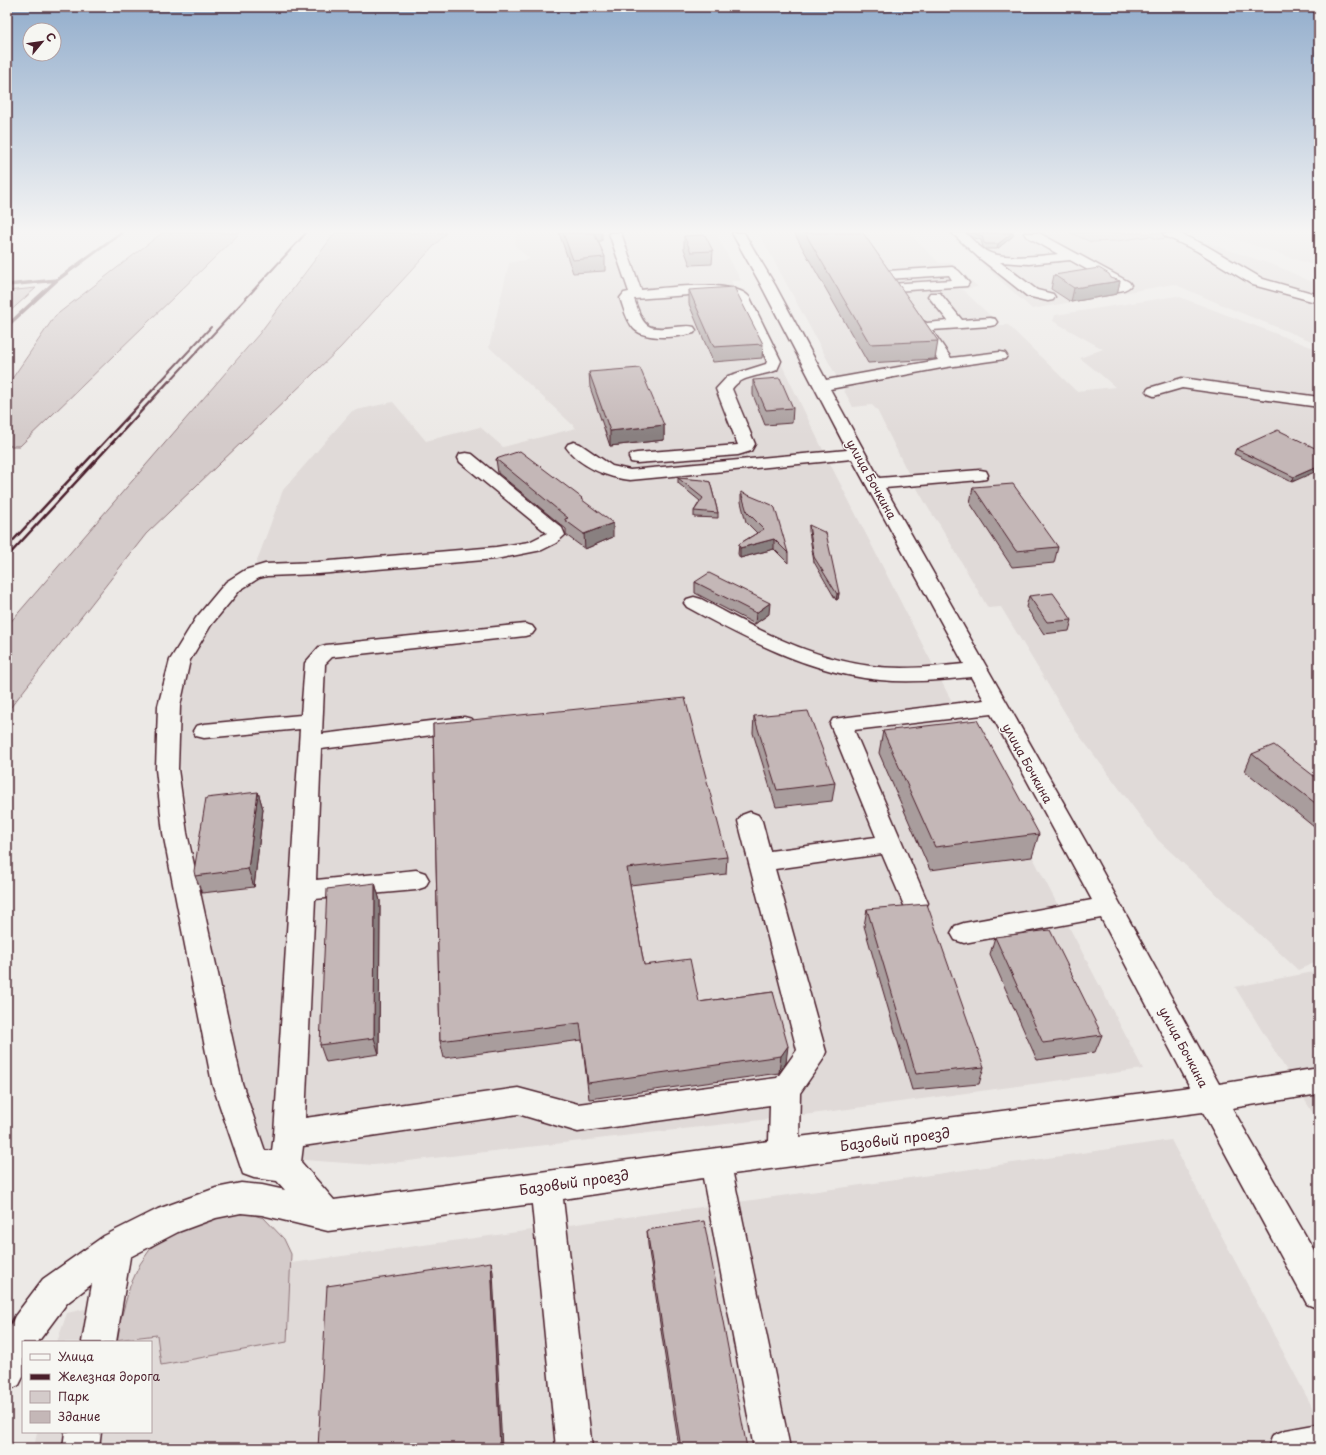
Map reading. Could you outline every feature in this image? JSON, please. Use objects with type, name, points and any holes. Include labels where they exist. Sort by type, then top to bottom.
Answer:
[{"type":"street","points":[[628,301],[635,321],[642,329],[652,332],[689,330]]},
{"type":"street","points":[[637,458],[738,450],[745,448],[747,444],[724,389],[728,382],[734,378],[740,375],[772,367],[774,361],[744,301]]},
{"type":"street","name":"улица Бочкина","points":[[767,301],[821,385],[857,454],[1319,1292]]},
{"type":"street","points":[[939,301],[958,324]]},
{"type":"street","points":[[947,363],[919,321],[958,324],[990,322]]},
{"type":"street","points":[[821,385],[840,383],[947,363],[1000,356]]},
{"type":"street","points":[[1154,391],[1182,384],[1319,402]]},
{"type":"street","points":[[574,447],[603,469],[616,474],[630,475],[857,454]]},
{"type":"street","points":[[328,1216],[286,1167],[254,1164],[227,1083],[175,833],[167,769],[168,706],[180,660],[203,622],[233,586],[252,574],[265,570],[318,568],[522,550],[551,539],[556,535],[556,532],[466,458]]},
{"type":"street","points":[[874,484],[980,475]]},
{"type":"street","points":[[694,603],[766,641],[806,656],[848,668],[869,672],[904,674],[977,670]]},
{"type":"street","points":[[286,1167],[314,663],[326,651],[525,630]]},
{"type":"street","points":[[915,903],[841,724],[997,706]]},
{"type":"street","points":[[204,730],[311,732],[484,722]]},
{"type":"street","points":[[750,821],[762,861],[812,1052],[784,1090],[784,1154]]},
{"type":"street","points":[[762,861],[890,844]]},
{"type":"street","points":[[302,891],[416,880]]},
{"type":"street","points":[[964,933],[1108,907]]},
{"type":"street","name":"Базовый проезд","points":[[7,1373],[27,1328],[55,1290],[115,1246],[192,1211],[241,1198],[269,1201],[328,1216],[715,1162],[1212,1098],[1319,1081]]},
{"type":"street","points":[[288,1134],[518,1101],[578,1118],[784,1090]]},
{"type":"street","points":[[715,1162],[772,1448]]},
{"type":"street","points":[[546,1186],[574,1448]]},
{"type":"street","points":[[99,1341],[115,1246]]},
{"type":"street","points":[[81,1448],[84,1433]]},
{"type":"street","points":[[1286,1448],[1319,1442]]},
{"type":"shaded area","points":[[500,301],[751,301],[824,452],[1143,1069],[804,1115],[374,1165],[262,1157],[234,1068],[185,805],[177,739],[188,658],[213,621],[250,580],[283,490],[352,411],[393,402],[426,441],[480,427],[503,447],[576,428],[489,347]]},
{"type":"shaded area","points":[[796,301],[975,301],[1000,325],[1008,325],[1076,391],[1115,387],[1080,358],[1103,349],[1053,321],[1055,315],[1146,301],[1190,301],[1319,350],[1319,961],[1298,970],[1158,840],[1076,731],[1001,607],[988,608],[906,469],[877,410],[872,405],[853,407]]},
{"type":"shaded area","points":[[1023,301],[1078,301],[1032,309]]},
{"type":"shaded area","points":[[1213,301],[1319,301],[1319,344]]},
{"type":"shaded area","points":[[1319,971],[1319,1123],[1235,987]]},
{"type":"shaded area","points":[[1171,1140],[1319,1420],[1319,1448],[34,1448],[37,1433],[152,1433],[152,1341],[57,1341],[67,1313],[291,1263],[847,1187]]},
{"type":"green space","points":[[7,301],[22,301],[7,314]]},
{"type":"green space","points":[[74,301],[170,301],[20,446],[7,446],[7,386],[55,316]]},
{"type":"green space","points":[[284,301],[383,301],[340,348],[146,534],[7,712],[7,626],[259,334]]},
{"type":"green space","points":[[239,1211],[264,1218],[284,1239],[291,1254],[287,1342],[161,1365],[157,1335],[115,1340],[130,1286],[140,1264],[151,1248],[177,1226]]},
{"type":"building","points":[[694,301],[741,301],[763,344],[714,347]]},
{"type":"building","points":[[845,301],[910,301],[938,341],[870,344]]},
{"type":"building","points":[[640,368],[664,425],[610,431],[589,372]]},
{"type":"building","points":[[780,378],[793,408],[766,410],[753,380]]},
{"type":"building","points":[[1278,430],[1319,450],[1319,466],[1294,477],[1236,449]]},
{"type":"building","points":[[520,451],[613,523],[584,534],[565,520],[568,518],[496,459]]},
{"type":"building","points":[[678,478],[710,482],[718,513],[694,511],[703,498]]},
{"type":"building","points":[[1013,484],[1058,547],[1016,551],[973,487]]},
{"type":"building","points":[[741,492],[772,505],[775,508],[788,553],[774,539],[740,548],[739,544],[764,529],[747,512]]},
{"type":"building","points":[[809,525],[826,533],[839,593],[837,594],[814,557]]},
{"type":"building","points":[[709,573],[770,603],[756,613],[695,582]]},
{"type":"building","points":[[1053,593],[1072,620],[1047,622],[1029,596]]},
{"type":"building","points":[[685,698],[727,857],[627,868],[644,965],[690,959],[699,1002],[773,992],[788,1046],[781,1056],[588,1083],[580,1023],[440,1041],[433,724]]},
{"type":"building","points":[[808,711],[835,783],[777,790],[754,716]]},
{"type":"building","points":[[977,720],[1039,834],[935,847],[883,731]]},
{"type":"building","points":[[1274,745],[1319,780],[1319,806],[1252,754]]},
{"type":"building","points":[[258,792],[248,869],[195,876],[194,871],[206,798]]},
{"type":"building","points":[[375,883],[374,1038],[320,1045],[327,889]]},
{"type":"building","points":[[927,904],[984,1067],[916,1074],[867,909]]},
{"type":"building","points":[[1050,930],[1102,1035],[1043,1043],[995,937]]},
{"type":"building","points":[[704,1221],[747,1448],[681,1448],[647,1230]]},
{"type":"building","points":[[491,1262],[500,1448],[318,1448],[327,1286]]},
{"type":"waterway","points":[[7,326],[34,301]]},
{"type":"railway","points":[[169,382],[244,301]]},
{"type":"railway","points":[[160,382],[211,327]]},
{"type":"railway","points":[[7,547],[161,381]]},
{"type":"railway","points":[[7,557],[169,381]]}]
